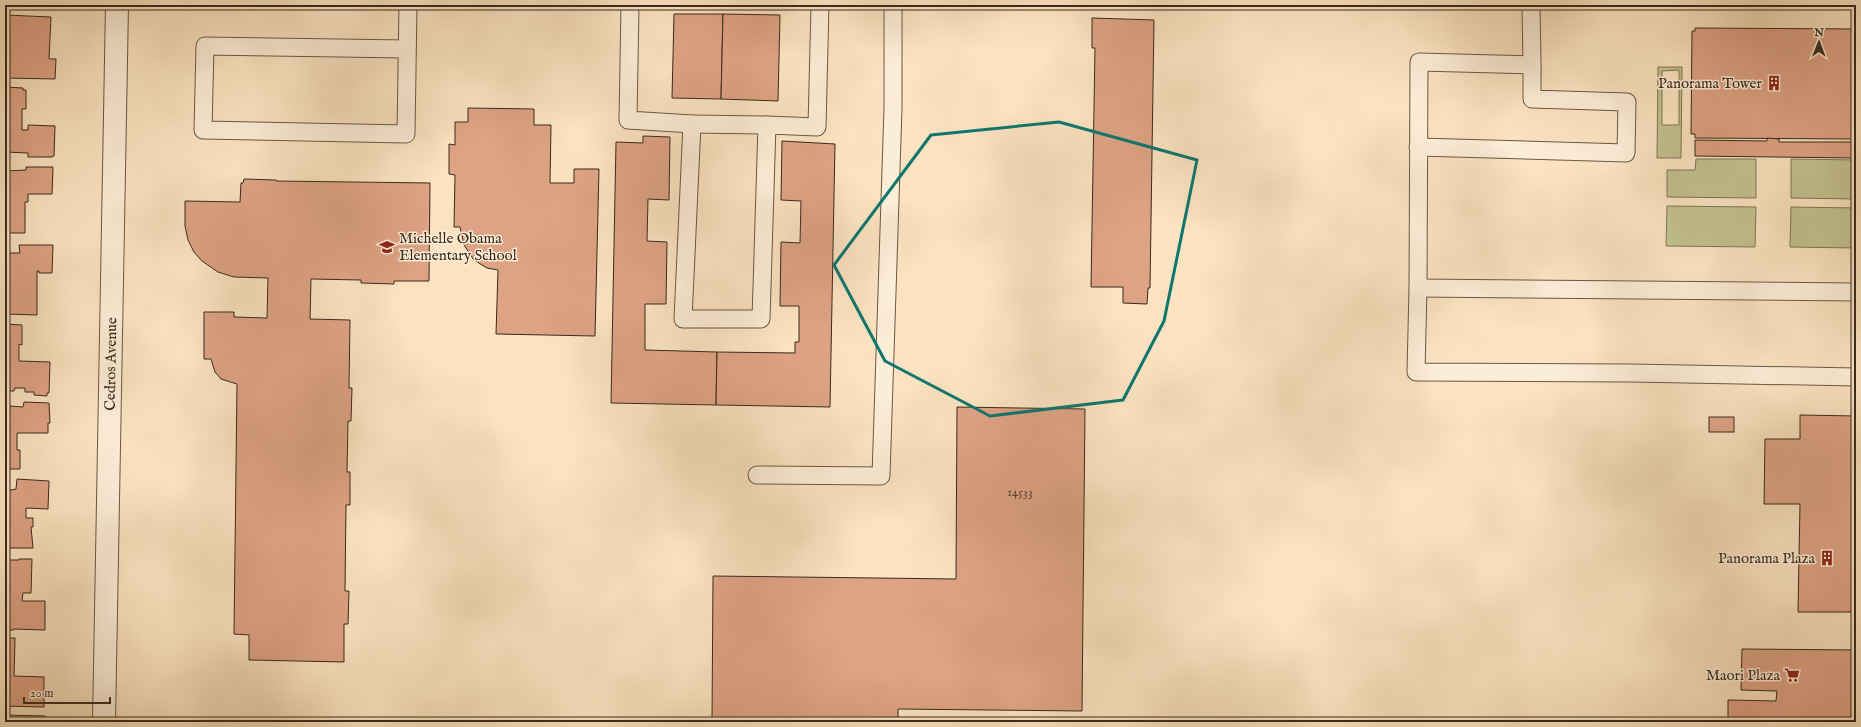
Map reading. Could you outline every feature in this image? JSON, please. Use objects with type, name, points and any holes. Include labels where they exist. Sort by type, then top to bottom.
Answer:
[{"type":"street","name":"Cedros Avenue","points":[[104,722],[118,5]]},
{"type":"lane","points":[[407,49],[205,46],[203,130],[406,134],[408,5]]},
{"type":"lane","points":[[630,5],[628,120],[692,124],[817,127],[820,5]]},
{"type":"lane","points":[[757,475],[881,476],[892,116],[893,5]]},
{"type":"lane","points":[[1418,147],[1626,153],[1626,102],[1532,99],[1531,5]]},
{"type":"lane","points":[[1532,65],[1419,62],[1416,372],[1631,373],[1856,378]]},
{"type":"lane","points":[[692,124],[683,319],[761,319],[767,125]]},
{"type":"lane","points":[[1418,288],[1856,292]]},
{"type":"highlighted area","points":[[1059,122],[1197,160],[1164,321],[1123,400],[990,416],[885,361],[834,265],[931,135]]},
{"type":"shaded area","points":[[1658,67],[1682,67],[1681,158],[1657,158]],"holes":[[[1679,70],[1679,125],[1662,125],[1662,71]]]},
{"type":"shaded area","points":[[1696,159],[1756,159],[1756,198],[1667,197],[1667,170],[1695,170]]},
{"type":"shaded area","points":[[1791,159],[1856,160],[1856,199],[1791,198]]},
{"type":"shaded area","points":[[1667,206],[1756,207],[1755,247],[1666,246]]},
{"type":"shaded area","points":[[1791,207],[1856,208],[1856,248],[1790,247]]},
{"type":"building","points":[[674,14],[723,14],[721,99],[672,98]]},
{"type":"building","points":[[723,14],[780,15],[778,101],[721,99]]},
{"type":"building","points":[[5,15],[51,17],[49,59],[56,59],[55,79],[5,78],[5,58],[8,58],[9,38],[5,38]]},
{"type":"building","points":[[1092,18],[1154,20],[1150,288],[1148,288],[1147,304],[1123,303],[1123,287],[1091,287],[1095,48],[1092,48]]},
{"type":"building","name":"Panorama Tower","points":[[1695,28],[1856,29],[1856,139],[1695,138],[1695,134],[1691,134],[1692,31],[1695,31]]},
{"type":"building","points":[[5,87],[23,88],[23,90],[26,90],[26,109],[22,109],[22,130],[28,130],[28,125],[55,126],[54,156],[28,157],[28,153],[5,152]]},
{"type":"building","points":[[468,108],[534,109],[534,125],[551,125],[550,183],[574,183],[574,169],[599,169],[595,336],[496,334],[498,270],[487,268],[474,260],[464,245],[460,227],[454,227],[455,175],[449,174],[449,144],[455,145],[455,122],[468,122]]},
{"type":"building","points":[[643,136],[670,137],[669,200],[648,199],[647,241],[667,242],[666,304],[645,304],[645,350],[717,352],[716,405],[611,403],[616,142],[643,143]]},
{"type":"building","points":[[1767,138],[1779,139],[1779,142],[1856,142],[1856,158],[1695,156],[1695,140],[1767,141]]},
{"type":"building","points":[[782,141],[835,144],[830,407],[716,405],[717,352],[795,353],[795,342],[799,342],[799,306],[780,306],[781,242],[800,243],[801,201],[781,200]]},
{"type":"building","points":[[26,167],[53,167],[52,194],[28,194],[28,202],[25,202],[25,233],[5,233],[5,171],[26,170]]},
{"type":"building","points":[[244,179],[276,181],[430,183],[429,281],[394,281],[394,284],[361,283],[361,280],[311,279],[310,319],[350,320],[349,388],[352,388],[351,421],[348,421],[347,472],[350,472],[350,505],[346,505],[345,591],[349,591],[348,624],[344,624],[344,662],[249,660],[249,635],[234,634],[237,384],[221,379],[215,372],[211,359],[204,359],[204,312],[234,312],[234,317],[267,318],[268,278],[234,277],[218,272],[202,261],[194,252],[188,240],[185,226],[185,201],[240,202],[241,183],[243,183]]},
{"type":"building","points":[[19,245],[53,245],[52,273],[39,273],[39,271],[37,271],[37,315],[5,314],[5,253],[20,253]]},
{"type":"building","points":[[5,324],[22,325],[22,345],[19,344],[19,361],[50,362],[49,393],[47,393],[47,396],[34,395],[34,392],[25,392],[25,388],[15,388],[14,391],[7,391],[8,386],[5,386]]},
{"type":"building","points":[[24,402],[49,403],[50,423],[48,423],[48,433],[17,433],[17,450],[20,450],[20,469],[5,469],[5,408],[10,408],[10,406],[23,407]]},
{"type":"building","points":[[957,407],[1085,409],[1082,711],[898,709],[898,722],[712,722],[713,576],[956,579]]},
{"type":"building","name":"Panorama Plaza","points":[[1800,415],[1856,416],[1856,612],[1798,612],[1800,504],[1764,504],[1765,439],[1800,439]]},
{"type":"building","points":[[1709,417],[1734,417],[1734,432],[1709,432]]},
{"type":"building","points":[[17,479],[49,481],[48,509],[26,508],[26,518],[33,518],[33,527],[31,527],[33,548],[5,548],[5,491],[16,489]]},
{"type":"building","points":[[32,559],[31,593],[23,593],[22,601],[45,601],[45,630],[5,630],[5,560]]},
{"type":"building","points":[[6,638],[15,638],[14,676],[44,677],[44,707],[5,706]]},
{"type":"building","name":"Maori Plaza","points":[[1742,649],[1856,650],[1856,722],[1728,722],[1728,700],[1776,701],[1777,691],[1741,690]]},
{"type":"building","points":[[5,715],[45,716],[45,722],[5,722]]},
{"type":"place","name":"Panorama Tower","points":[[1774,83]]},
{"type":"place","name":"Michelle Obama Elementary School","points":[[387,247]]},
{"type":"place","name":"Panorama Plaza","points":[[1827,558]]},
{"type":"place","name":"Maori Plaza","points":[[1792,675]]}]
